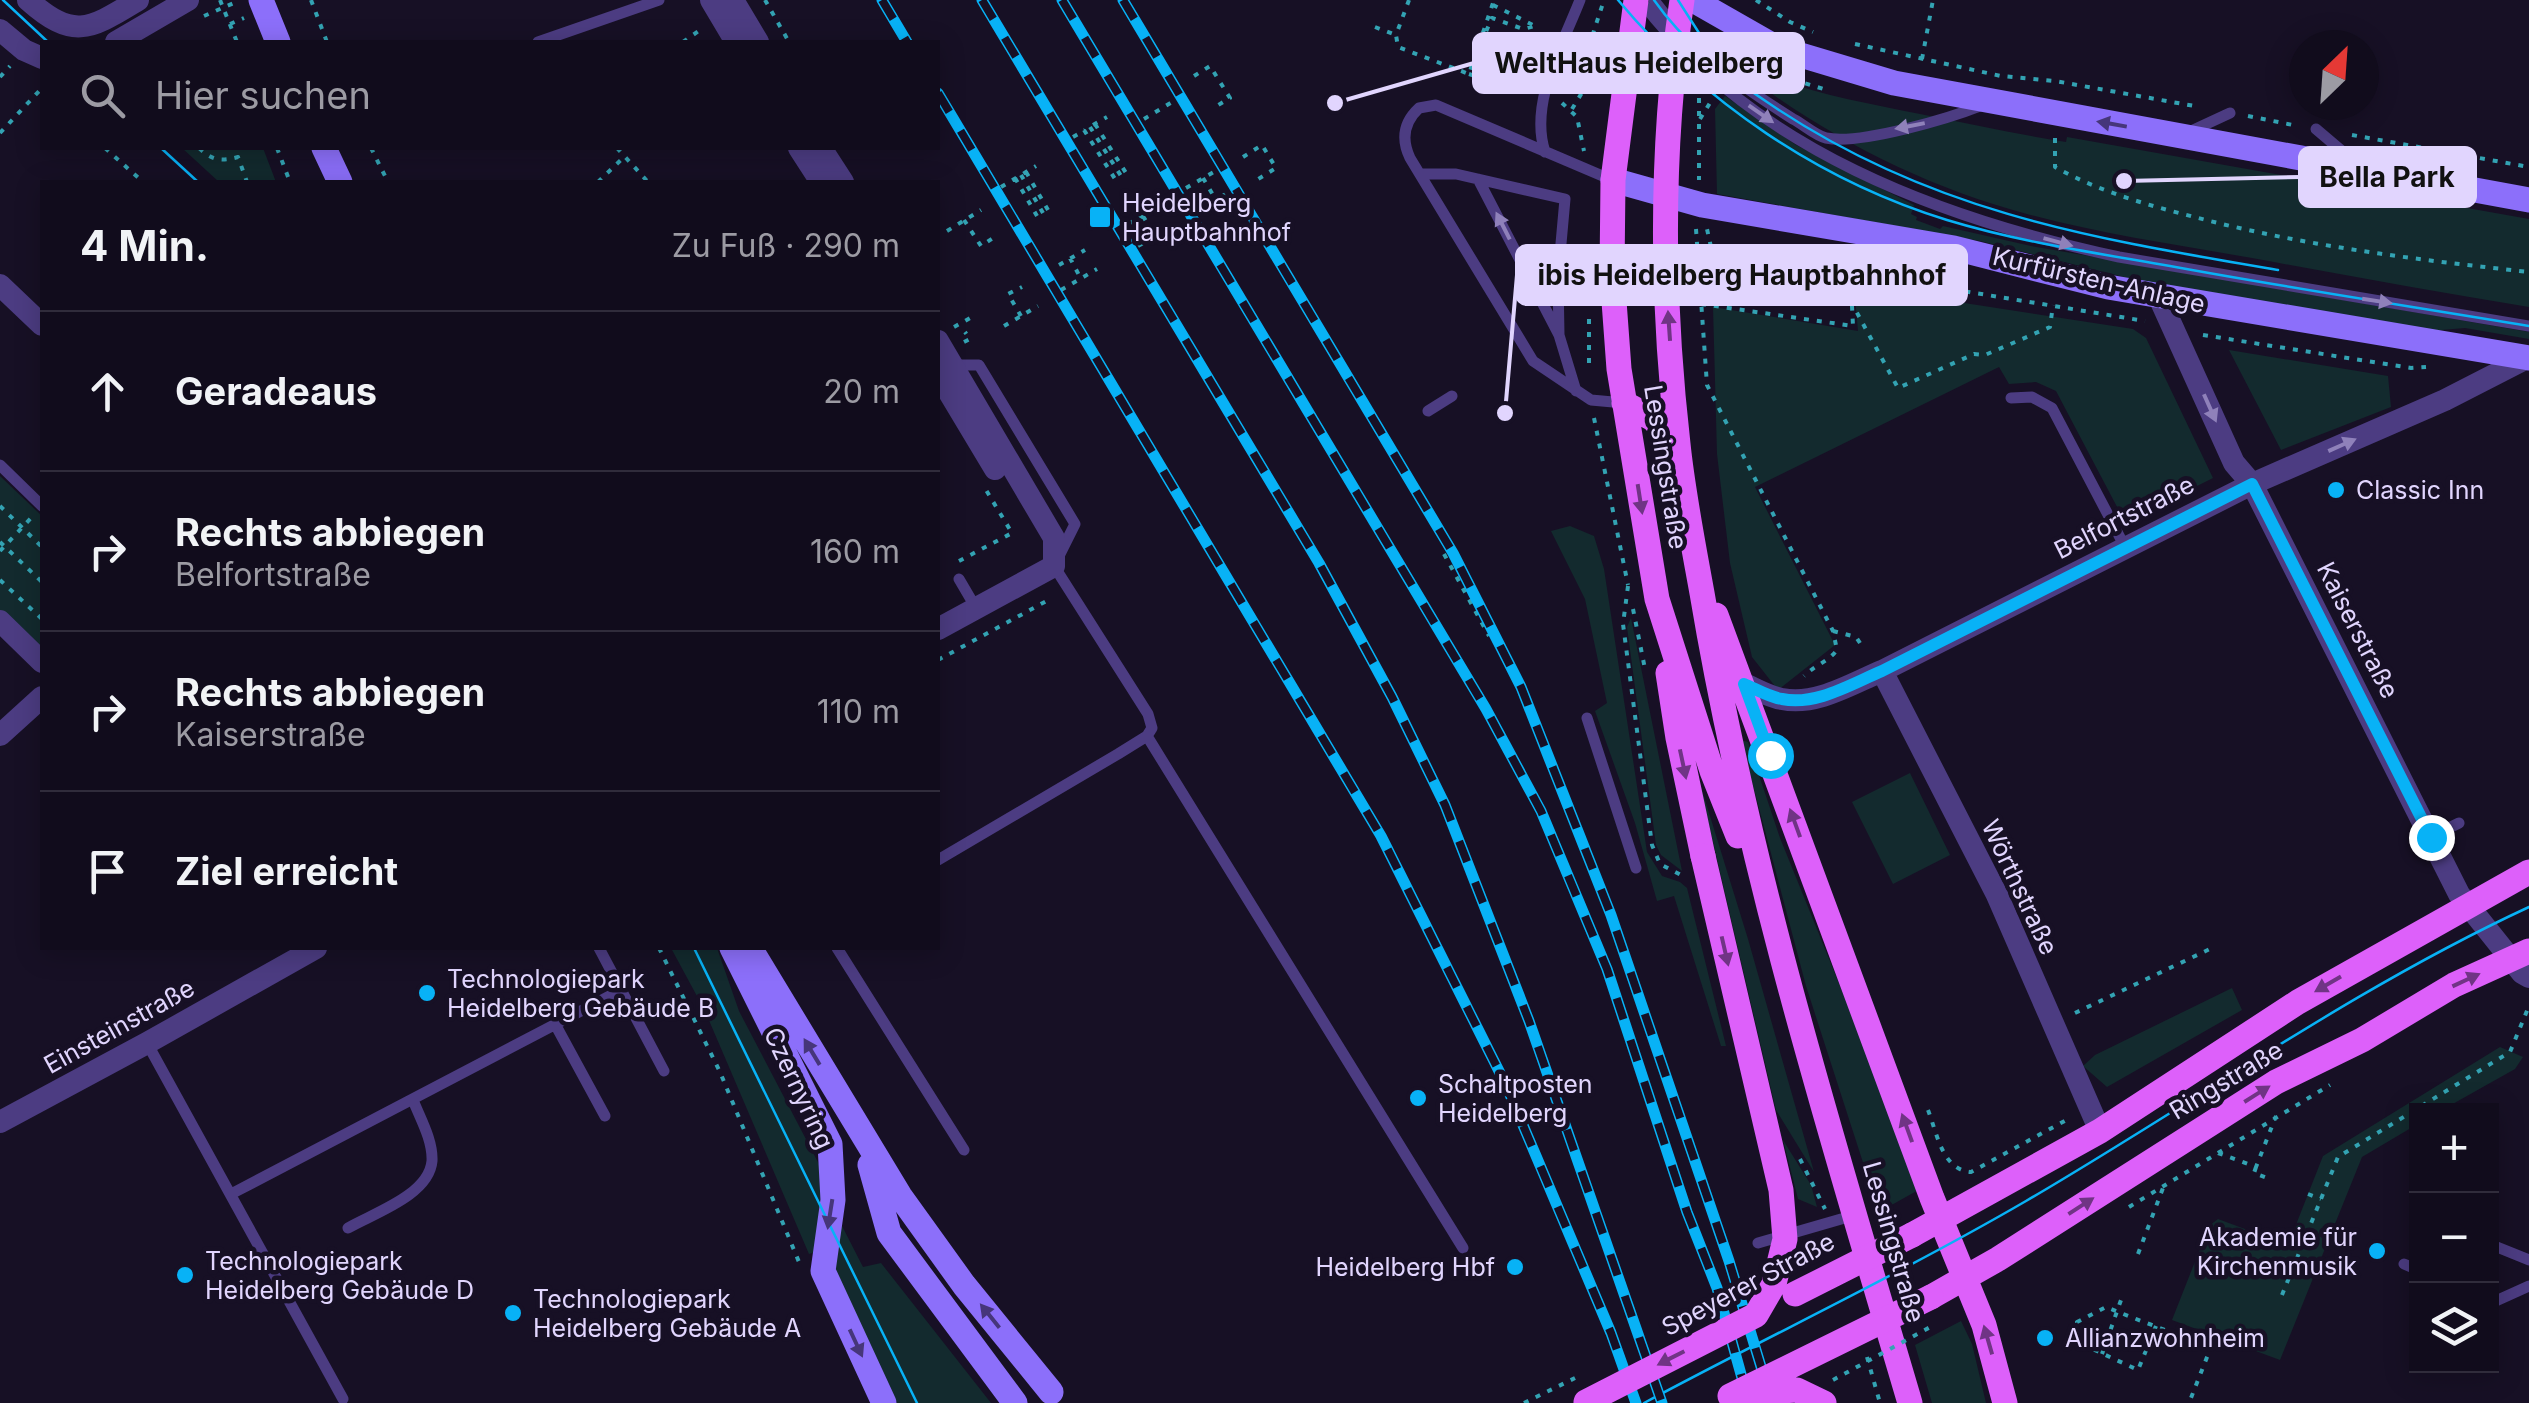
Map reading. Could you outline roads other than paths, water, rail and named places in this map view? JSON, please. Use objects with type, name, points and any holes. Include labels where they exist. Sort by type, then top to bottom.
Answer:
[{"type":"main road","points":[[261,0],[277,40]]},
{"type":"main road","name":"Lessingstraße","points":[[1638,0],[1613,180],[1612,274],[1624,403],[1657,598],[1712,771],[1772,925]]},
{"type":"main road","name":"Lessingstraße","points":[[1682,0],[1664,195],[1665,268],[1677,436],[1698,568],[1718,686],[1772,925],[1910,1403]]},
{"type":"main road","points":[[1693,0],[1750,34],[1840,70],[1992,102],[2529,200]]},
{"type":"main road","points":[[1724,0],[1750,34]]},
{"type":"main road","points":[[325,150],[339,180]]},
{"type":"main road","name":"Kurfürsten-Anlage","points":[[1613,180],[1712,207],[1954,248],[2158,296],[2528,358]]},
{"type":"main road","points":[[1624,403],[1677,436]]},
{"type":"main road","points":[[1698,568],[1941,1220],[1984,1325],[2006,1403]]},
{"type":"main road","points":[[1657,598],[1678,738],[1784,1216],[1785,1239],[1778,1269],[1756,1315]]},
{"type":"main road","name":"Ringstraße","points":[[1941,1220],[2092,1124],[2229,1047],[2298,1002],[2529,872]]},
{"type":"main road","name":"Czernyring","points":[[733,950],[830,1144],[833,1200],[823,1271],[884,1403]]},
{"type":"main road","name":"Czernyring","points":[[751,950],[900,1196],[1051,1392]]},
{"type":"main road","name":"Ringstraße","points":[[1964,1278],[2276,1082],[2362,1040],[2454,984],[2523,962]]},
{"type":"main road","name":"Czernyring","points":[[862,1136],[890,1233],[1015,1403]]},
{"type":"main road","name":"Speyerer Straße","points":[[1585,1403],[1941,1220]]},
{"type":"main road","points":[[1723,1399],[1964,1278]]},
{"type":"main road","points":[[1723,1399],[1785,1389],[1821,1401]]},
{"type":"street","points":[[28,0],[66,27],[80,28],[102,22],[138,0]]},
{"type":"street","points":[[119,40],[188,0]]},
{"type":"street","points":[[714,4],[735,40]]},
{"type":"street","points":[[714,4],[756,40]]},
{"type":"street","points":[[0,30],[24,50],[40,57]]},
{"type":"street","points":[[800,150],[819,180]]},
{"type":"street","points":[[823,150],[842,180]]},
{"type":"street","points":[[0,285],[40,323]]},
{"type":"street","name":"Kaiserstraße","points":[[2158,296],[2234,463],[2252,484],[2466,905],[2523,962]]},
{"type":"street","name":"Belfortstraße","points":[[1744,684],[1779,699],[1804,701],[1882,671],[2252,484],[2480,384],[2528,358]]},
{"type":"street","points":[[940,628],[1054,566],[945,370]]},
{"type":"street","points":[[0,621],[40,660]]},
{"type":"street","name":"Wörthstraße","points":[[1882,671],[1997,895],[2092,1124]]},
{"type":"street","points":[[0,735],[40,699]]},
{"type":"street","name":"Einsteinstraße","points":[[0,1122],[148,1044],[312,950]]},
{"type":"lane","points":[[544,40],[659,0]]},
{"type":"lane","points":[[1545,152],[1538,126],[1542,106],[1580,0]]},
{"type":"lane","points":[[1638,0],[1720,84],[1808,145],[1888,185],[1988,223],[2119,257],[2529,326]]},
{"type":"lane","points":[[1654,0],[1676,42],[1825,138],[1862,136],[1951,118],[1992,102]]},
{"type":"lane","points":[[1714,0],[1750,34]]},
{"type":"lane","points":[[1613,180],[1447,108],[1429,104],[1412,116],[1404,138],[1410,158],[1533,361],[1590,400],[1624,403]]},
{"type":"lane","points":[[2177,136],[2208,126],[2230,113]]},
{"type":"lane","points":[[2316,129],[2367,172]]},
{"type":"lane","points":[[1421,174],[1456,174],[1565,199],[1558,277],[1559,336]]},
{"type":"lane","points":[[1478,179],[1559,336],[1576,391]]},
{"type":"lane","points":[[940,859],[1147,736],[1152,728],[1148,714],[1054,566],[1074,524],[979,365],[945,370]]},
{"type":"lane","points":[[1428,411],[1452,396]]},
{"type":"lane","points":[[2011,398],[2032,396],[2052,408],[2124,547]]},
{"type":"lane","points":[[0,465],[40,504]]},
{"type":"lane","points":[[959,579],[976,608]]},
{"type":"lane","points":[[1587,718],[1636,868]]},
{"type":"lane","points":[[1147,736],[1463,1248]]},
{"type":"lane","points":[[2431,837],[2459,823]]},
{"type":"lane","points":[[600,950],[664,1070]]},
{"type":"lane","points":[[838,950],[964,1150]]},
{"type":"lane","points":[[231,1194],[619,991]]},
{"type":"lane","points":[[555,1024],[605,1116]]},
{"type":"lane","points":[[148,1044],[343,1399]]},
{"type":"lane","points":[[348,1228],[426,1179],[432,1160],[429,1138],[413,1100]]},
{"type":"lane","points":[[1758,1243],[1855,1215]]},
{"type":"lane","points":[[2499,1249],[2529,1260]]},
{"type":"lane","points":[[2499,1300],[2529,1286]]},
{"type":"tram line","points":[[3,0],[46,40]]},
{"type":"tram line","points":[[1618,0],[1687,72],[1767,134],[1854,184],[1900,204],[1974,228],[2058,246],[2529,326]]},
{"type":"tram line","points":[[1654,0],[1692,44],[1735,80],[1827,139],[1888,170],[1950,195],[2076,232],[2278,270]]},
{"type":"tram line","points":[[1678,0],[1708,47]]},
{"type":"tram line","points":[[163,150],[196,180]]},
{"type":"tram line","points":[[1644,1403],[1979,1228],[2336,1010],[2529,907]]},
{"type":"tram line","points":[[695,950],[917,1403]]},
{"type":"railway","points":[[882,0],[906,40]]},
{"type":"railway","points":[[982,0],[1319,563],[1445,805],[1529,1021],[1662,1403]]},
{"type":"railway","points":[[1062,0],[1486,709],[1541,811],[1607,969],[1687,1212],[1717,1288],[1749,1403]]},
{"type":"railway","points":[[1123,0],[1453,553],[1521,687],[1611,915],[1729,1261],[1772,1403]]},
{"type":"railway","points":[[940,96],[1381,836],[1506,1085],[1611,1333],[1636,1403]]},
{"type":"place","name":"WeltHaus Heidelberg","points":[[1335,103]]},
{"type":"place","name":"Bella Park","points":[[2124,181]]},
{"type":"place","name":"Heidelberg Hauptbahnhof","points":[[1100,217]]},
{"type":"place","name":"ibis Heidelberg Hauptbahnhof","points":[[1505,413]]},
{"type":"place","name":"Classic Inn","points":[[2336,490]]},
{"type":"place","name":"Technologiepark Heidelberg Gebäude B","points":[[427,993]]},
{"type":"place","name":"Schaltposten Heidelberg","points":[[1418,1098]]},
{"type":"place","name":"Akademie für Kirchenmusik","points":[[2377,1251]]},
{"type":"place","name":"Heidelberg Hbf","points":[[1515,1267]]},
{"type":"place","name":"Technologiepark Heidelberg Gebäude D","points":[[185,1275]]},
{"type":"place","name":"Technologiepark Heidelberg Gebäude A","points":[[513,1313]]},
{"type":"place","name":"Allianzwohnheim","points":[[2045,1338]]}]
